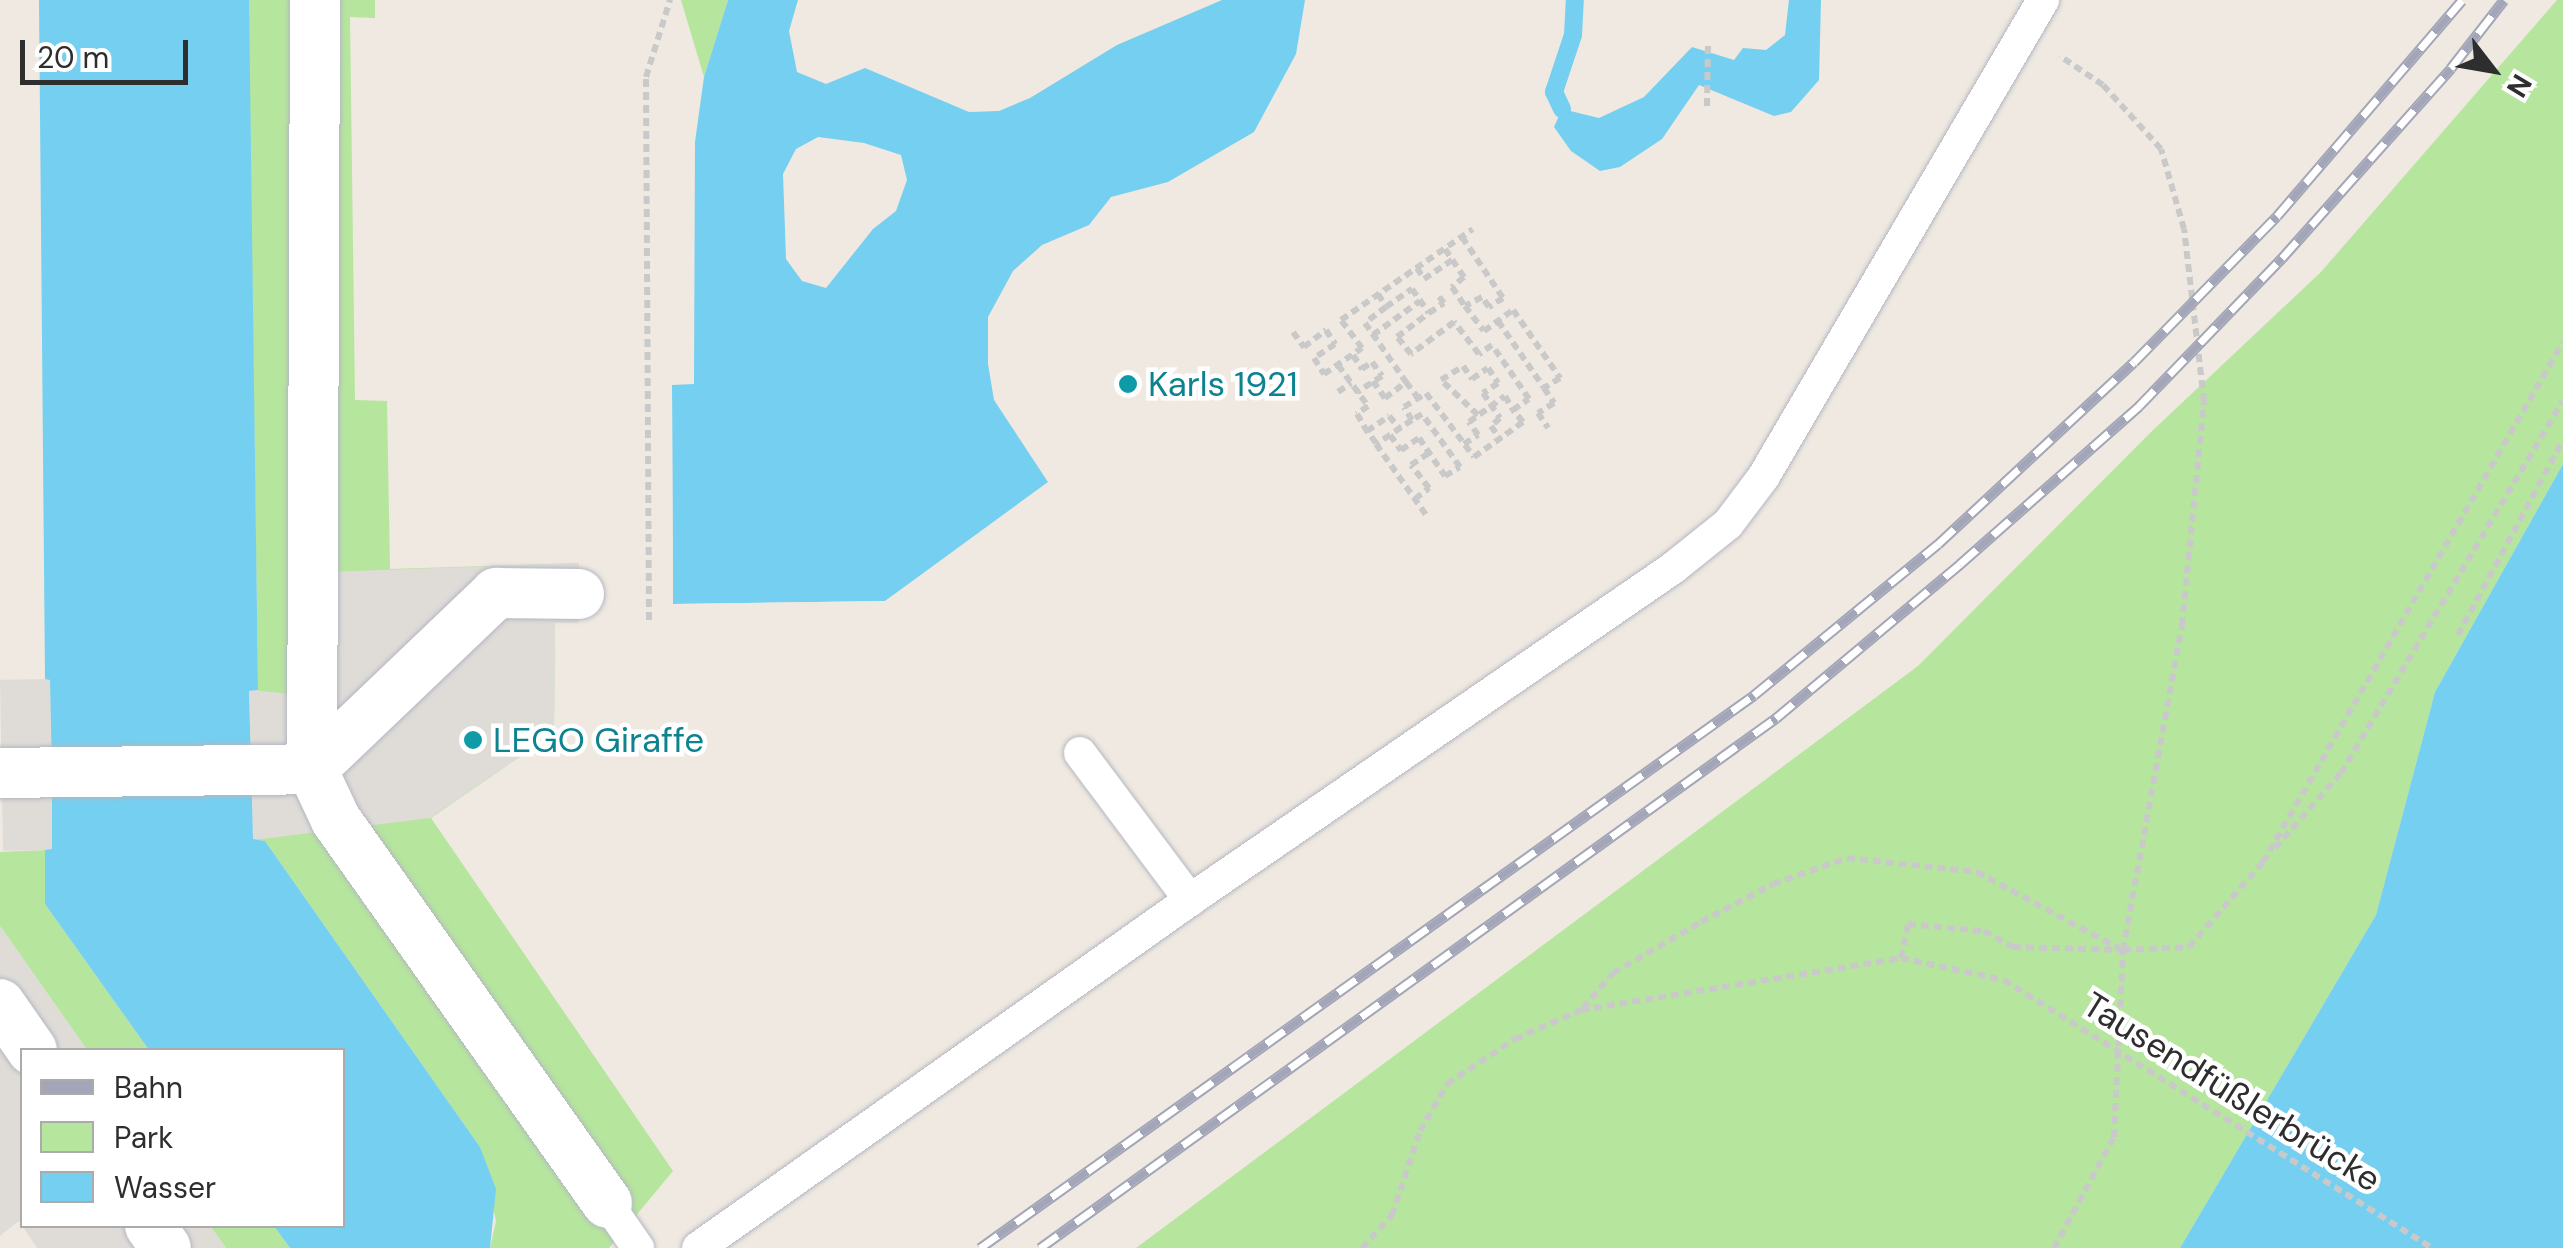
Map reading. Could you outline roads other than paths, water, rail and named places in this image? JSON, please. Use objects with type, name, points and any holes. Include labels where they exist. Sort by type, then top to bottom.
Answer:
[{"type":"street","points":[[315,0],[312,769],[336,820],[606,1204]]},
{"type":"street","points":[[0,773],[312,769],[496,593],[579,594]]},
{"type":"street","points":[[0,1004],[31,1048]]},
{"type":"lane","points":[[698,1248],[1190,900],[1657,579],[1728,524],[1764,476],[2044,0]]},
{"type":"lane","points":[[1080,753],[1190,900]]},
{"type":"lane","points":[[606,1204],[638,1248]]},
{"type":"water","points":[[39,0],[249,0],[258,690],[249,691],[253,839],[265,841],[480,1147],[496,1189],[490,1248],[290,1248],[275,1228],[345,1228],[345,1048],[148,1048],[45,904],[45,850],[52,849],[52,773],[50,680],[45,679]]},
{"type":"water","points":[[728,0],[798,0],[789,31],[797,72],[826,84],[865,68],[969,112],[999,111],[1030,98],[1117,45],[1222,0],[1305,0],[1296,54],[1254,132],[1168,182],[1111,197],[1089,225],[1042,245],[1013,271],[988,317],[988,364],[994,400],[1048,482],[885,601],[673,604],[672,385],[694,384],[695,142],[704,77]],"holes":[[[818,137],[864,143],[901,155],[907,180],[896,211],[873,229],[826,288],[802,281],[786,259],[783,174],[796,149]]]},
{"type":"water","points":[[1789,0],[1821,0],[1819,80],[1791,112],[1774,116],[1699,85],[1662,139],[1620,167],[1600,171],[1571,151],[1554,127],[1562,109],[1599,118],[1644,97],[1692,47],[1734,60],[1743,48],[1766,50],[1785,35]]},
{"type":"water","points":[[2563,464],[2563,1248],[2180,1248],[2376,915],[2435,692]]},
{"type":"waterway","points":[[1562,109],[1554,92],[1573,35],[1575,0]]},
{"type":"railway","points":[[980,1248],[1754,695],[1938,544],[2134,362],[2277,216],[2462,0]]},
{"type":"railway","points":[[1040,1248],[1776,718],[1960,564],[2139,406],[2282,258],[2451,68],[2504,0]]},
{"type":"place","name":"Karls 1921","points":[[1128,384]]},
{"type":"place","name":"LEGO Giraffe","points":[[473,740]]}]
